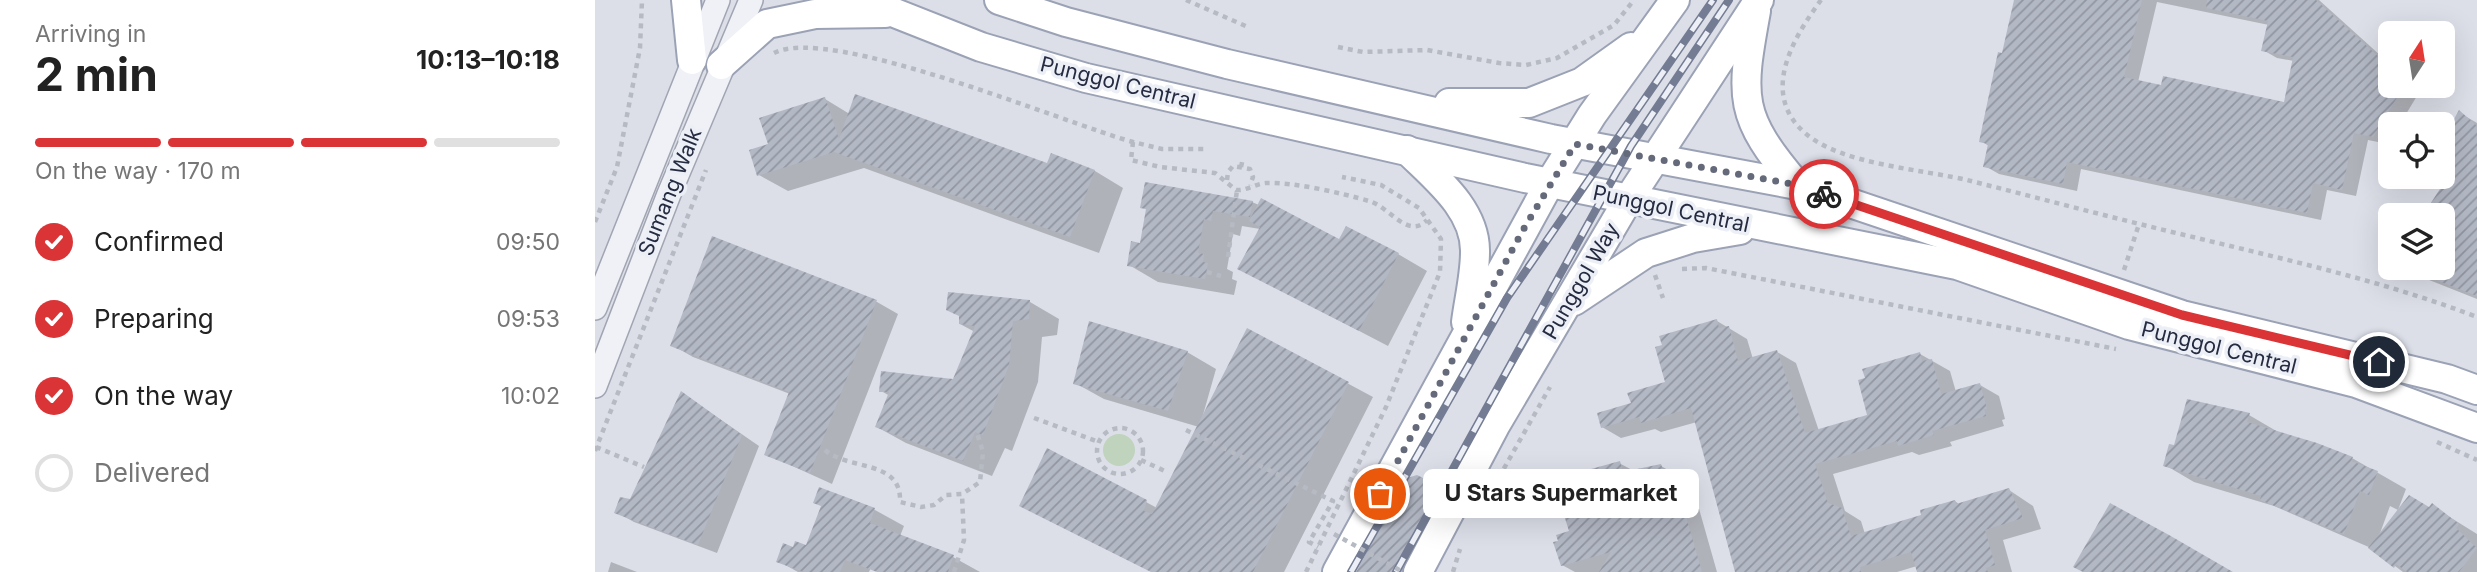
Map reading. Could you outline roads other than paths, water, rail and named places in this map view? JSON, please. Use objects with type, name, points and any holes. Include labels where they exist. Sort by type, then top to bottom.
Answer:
[{"type":"main road","points":[[686,0],[692,60]]},
{"type":"main road","name":"Punggol Central","points":[[862,0],[981,47],[1086,78],[1549,184],[1957,265],[2129,325],[2356,383],[2477,428]]},
{"type":"main road","name":"Punggol Central","points":[[999,0],[1066,22],[1227,64],[1575,144],[1797,185],[2182,315],[2447,379],[2477,390]]},
{"type":"main road","points":[[1337,572],[1549,184],[1592,115],[1675,0]]},
{"type":"main road","points":[[1758,1],[1744,84],[1752,123],[1797,185]]},
{"type":"main road","name":"Punggol Way","points":[[1417,572],[1495,426],[1652,159],[1758,1]]},
{"type":"main road","points":[[721,65],[767,24],[815,14],[888,12]]},
{"type":"main road","points":[[1403,104],[1529,103],[1582,82],[1653,31]]},
{"type":"main road","points":[[1407,150],[1452,195],[1469,222],[1475,250],[1464,337]]},
{"type":"main road","points":[[1567,306],[1646,253],[1693,238],[1756,227]]},
{"type":"street","name":"Sumang Walk","points":[[595,308],[718,0]]},
{"type":"street","name":"Sumang Walk","points":[[595,386],[721,65],[751,0]]},
{"type":"railway","points":[[1351,572],[1507,298],[1713,0]]},
{"type":"railway","points":[[1396,572],[1631,146],[1729,0]]},
{"type":"place","name":"U Stars Supermarket","points":[[1380,494]]}]
